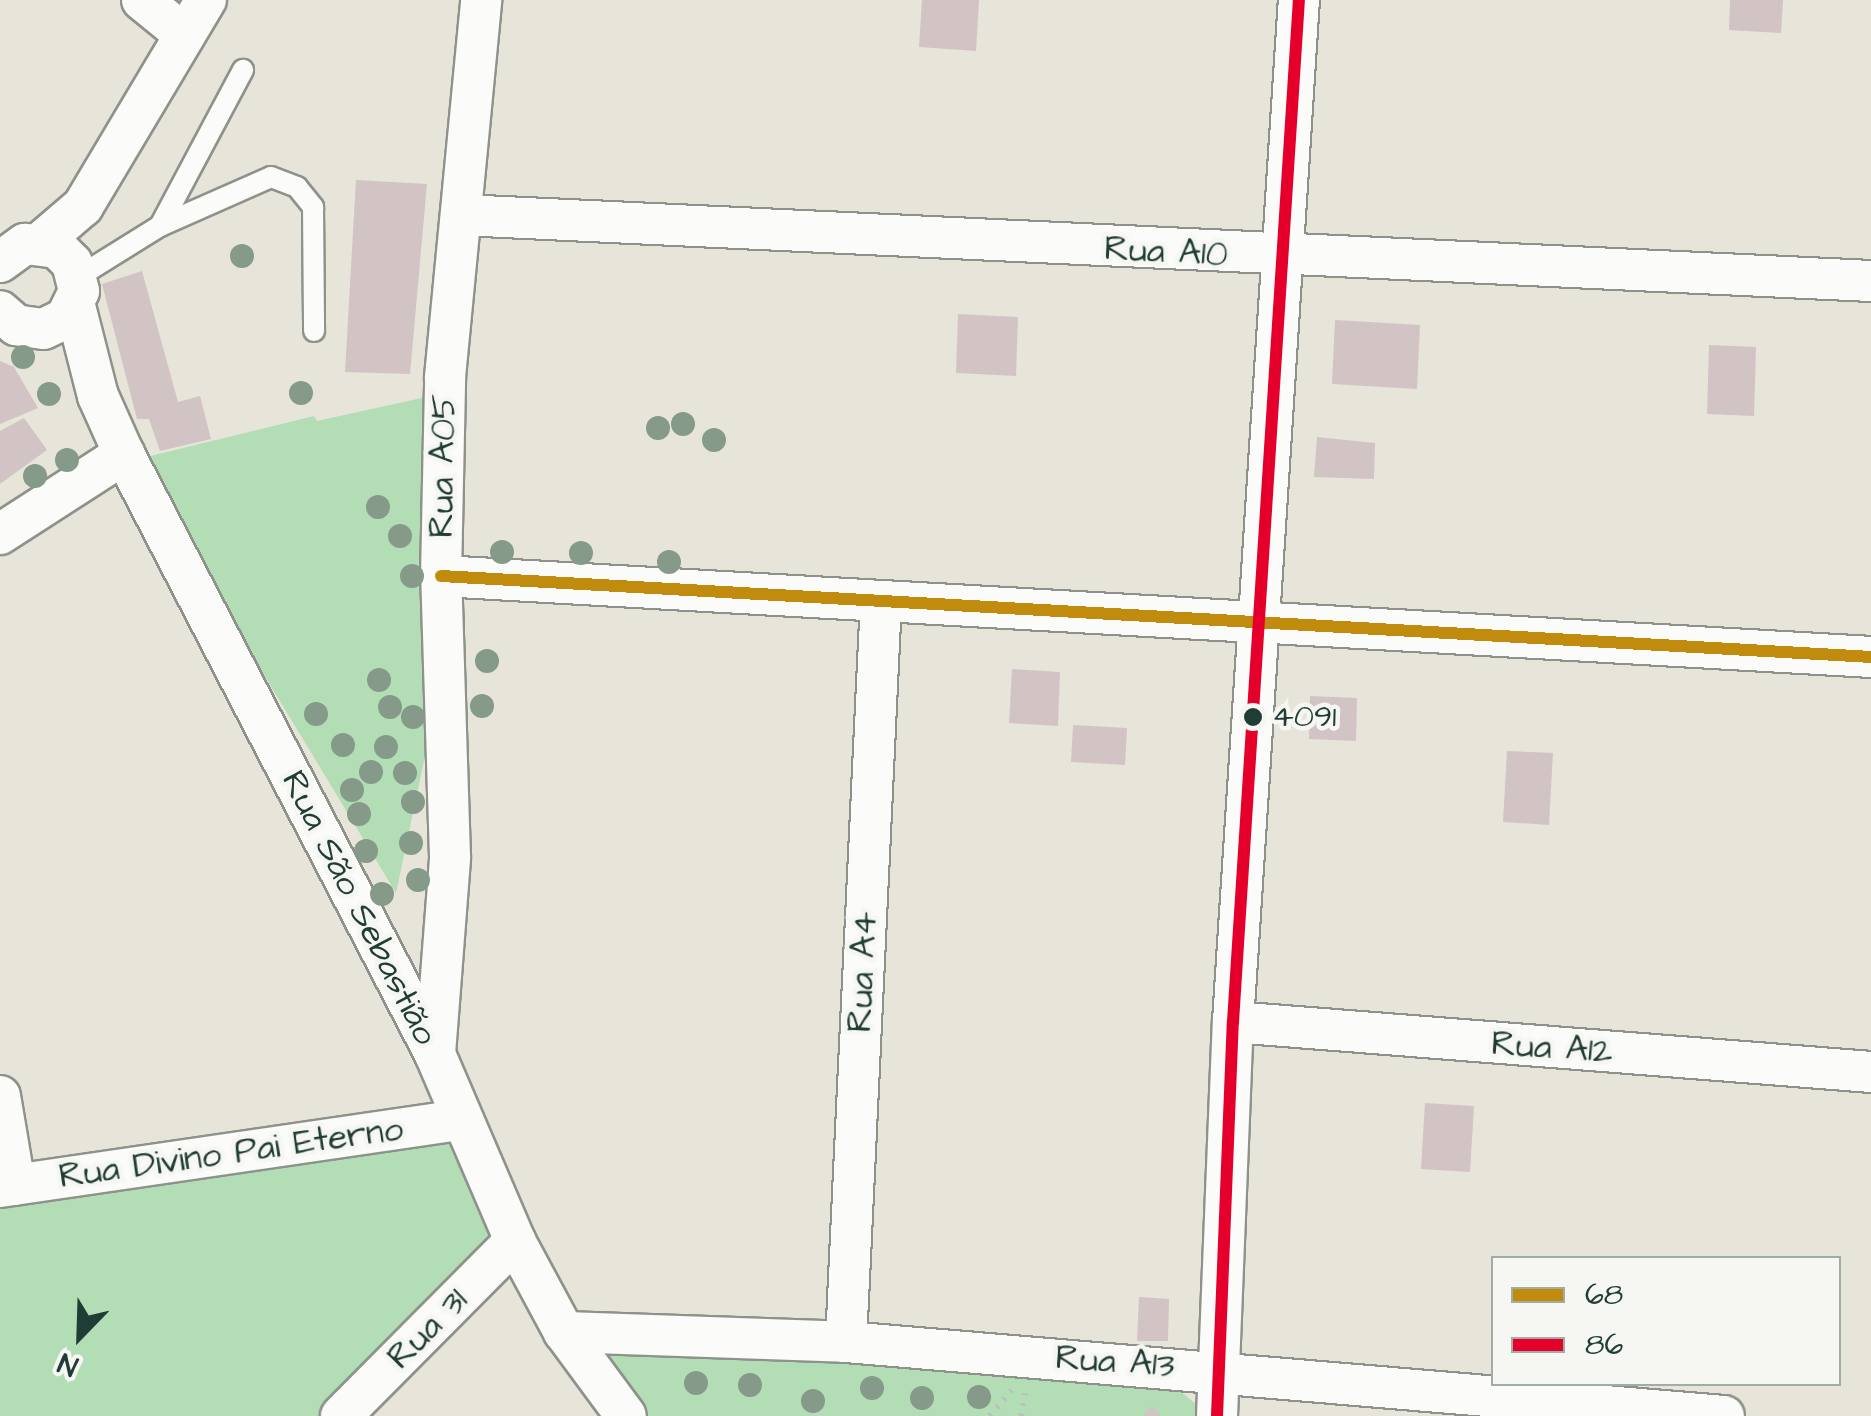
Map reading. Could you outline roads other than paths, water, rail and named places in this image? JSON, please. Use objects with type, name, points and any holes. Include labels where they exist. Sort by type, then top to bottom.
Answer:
[{"type":"street","points":[[142,0],[185,35]]},
{"type":"street","points":[[1,314],[43,329],[66,272],[83,206],[206,0]]},
{"type":"street","name":"Rua A05","points":[[435,1054],[450,857],[442,576],[445,378],[481,0]]},
{"type":"street","points":[[1217,1416],[1234,1022],[1299,0]]},
{"type":"street","name":"Rua A10","points":[[461,215],[1284,258],[1871,281]]},
{"type":"street","points":[[0,262],[11,250],[66,272]]},
{"type":"street","name":"Rua São Sebastião","points":[[66,272],[98,396],[124,454],[435,1054],[514,1241],[564,1332],[626,1416]]},
{"type":"street","name":"Rua São Sebastião","points":[[43,329],[98,396]]},
{"type":"street","points":[[0,534],[124,454]]},
{"type":"street","points":[[442,576],[1871,657]]},
{"type":"street","name":"Rua A4","points":[[846,1342],[880,602]]},
{"type":"street","name":"Rua A12","points":[[1234,1022],[1871,1072]]},
{"type":"street","points":[[0,1096],[7,1186]]},
{"type":"street","name":"Rua Divino Pai Eterno","points":[[7,1186],[461,1120]]},
{"type":"street","name":"Rua 31","points":[[341,1416],[514,1241]]},
{"type":"street","name":"Rua A13","points":[[564,1332],[846,1342],[1219,1370],[1724,1416]]},
{"type":"lane","points":[[160,226],[243,70]]},
{"type":"lane","points":[[66,272],[270,177],[297,187],[313,207],[314,330]]},
{"type":"place","name":"4091","points":[[1253,717]]}]
